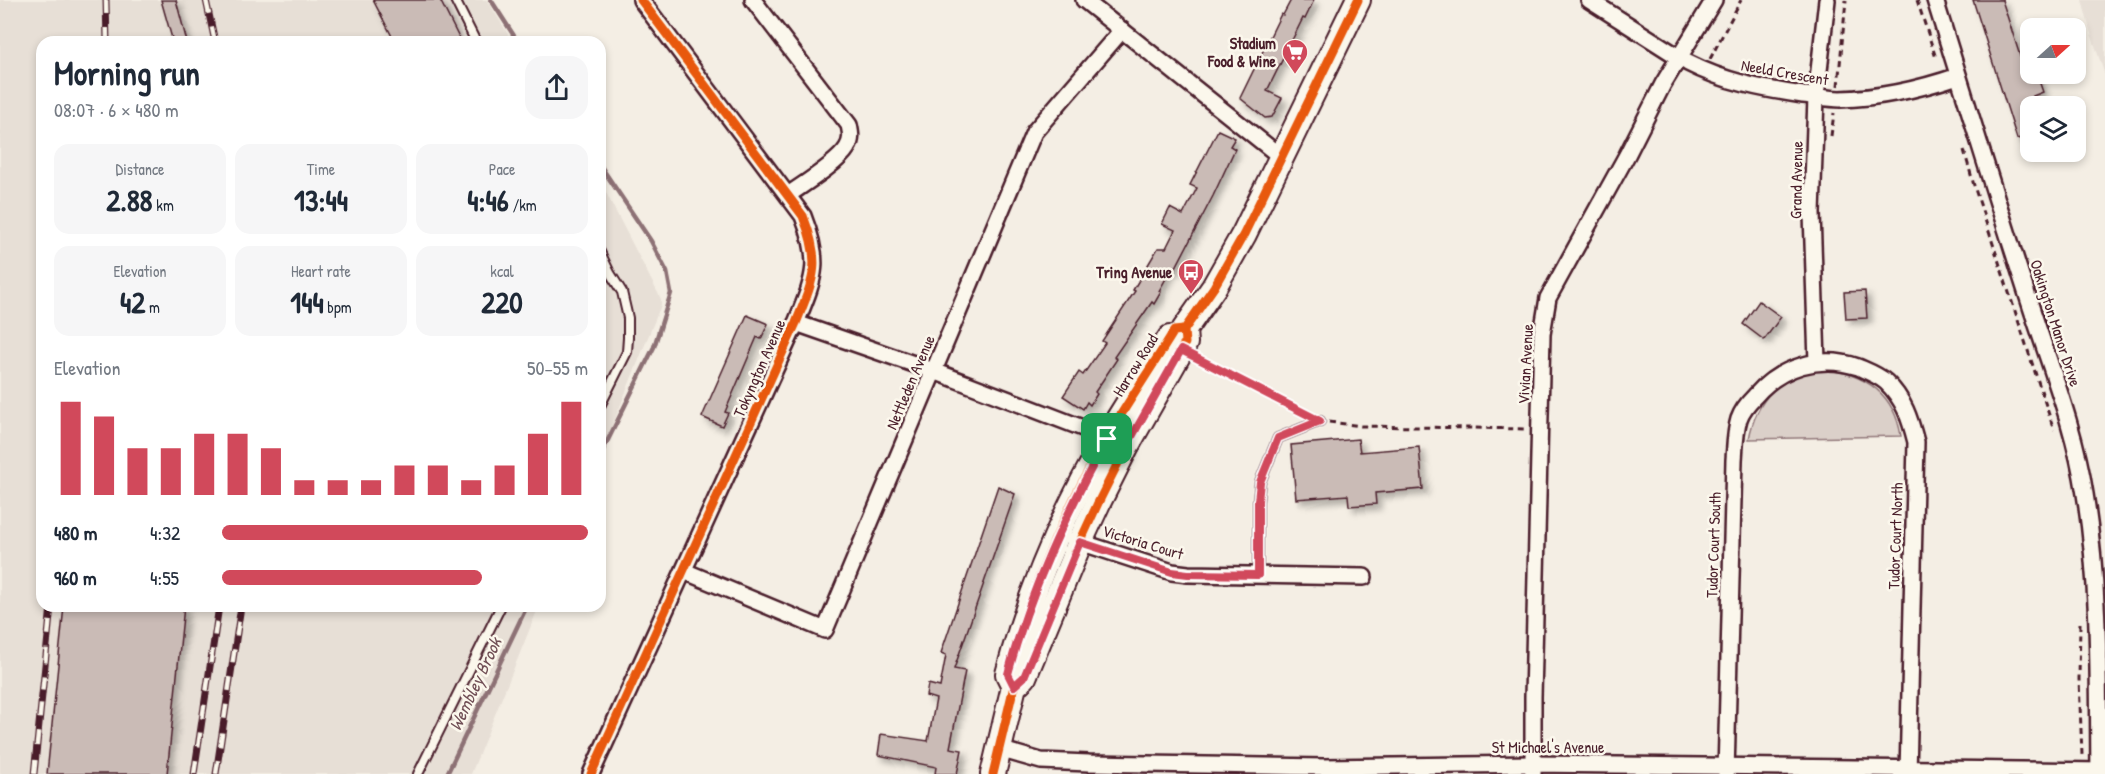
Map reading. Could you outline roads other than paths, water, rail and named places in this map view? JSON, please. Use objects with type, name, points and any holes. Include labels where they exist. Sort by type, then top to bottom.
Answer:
[{"type":"main road","name":"Harrow Road","points":[[1014,686],[1008,674],[1020,628],[1057,534],[1117,443],[1174,331],[1182,340],[1244,234],[1358,0]]},
{"type":"main road","name":"Harrow Road","points":[[993,774],[1014,686],[1024,677],[1080,542],[1117,443]]},
{"type":"street","points":[[753,0],[836,107],[849,125],[852,136],[847,148],[836,159],[788,195]]},
{"type":"street","points":[[1084,0],[1281,157]]},
{"type":"street","name":"Neeld Crescent","points":[[1589,0],[1703,71],[1749,86],[1836,99],[1887,94],[1952,78]]},
{"type":"street","name":"Vivian Avenue","points":[[1533,769],[1542,334],[1548,298],[1679,57],[1714,0]]},
{"type":"street","name":"Grand Avenue","points":[[1817,362],[1812,213],[1816,97],[1827,0]]},
{"type":"street","name":"Oakington Manor Drive","points":[[1935,0],[1952,78],[2066,410],[2083,482],[2090,525],[2098,615],[2101,772]]},
{"type":"street","name":"Tokyngton Avenue","points":[[595,773],[796,323],[810,289],[815,265],[814,250],[803,216],[643,1]]},
{"type":"street","name":"Nettleden Avenue","points":[[684,571],[825,630],[1034,132],[1122,30]]},
{"type":"street","points":[[796,323],[934,371],[1117,443]]},
{"type":"street","name":"Tudor Court South","points":[[1726,770],[1733,483],[1740,419],[1745,407],[1776,376],[1792,368],[1817,362]]},
{"type":"street","name":"Tudor Court North","points":[[1817,362],[1845,363],[1885,380],[1897,394],[1909,415],[1916,442],[1908,771]]},
{"type":"street","name":"Victoria Court","points":[[1057,534],[1172,572],[1364,577]]},
{"type":"street","name":"St Michael's Avenue","points":[[999,750],[1041,761],[1213,770],[2101,772]]},
{"type":"lane","points":[[455,0],[473,36]]},
{"type":"lane","points":[[606,265],[622,292],[628,318],[628,338],[627,352],[606,394]]},
{"type":"lane","points":[[1258,575],[1260,482],[1278,438],[1320,421]]},
{"type":"lane","points":[[418,774],[498,612]]},
{"type":"waterway","name":"Wembley Brook","points":[[491,0],[514,36]]},
{"type":"waterway","name":"Wembley Brook","points":[[606,174],[651,241],[667,272],[671,293],[654,347],[606,444]]},
{"type":"waterway","name":"Wembley Brook","points":[[447,774],[524,612]]},
{"type":"railway","points":[[106,0],[107,36]]},
{"type":"railway","points":[[206,0],[214,36]]},
{"type":"railway","points":[[34,774],[50,612]]},
{"type":"railway","points":[[194,774],[218,612]]},
{"type":"railway","points":[[216,774],[240,612]]},
{"type":"place","name":"Stadium Food & Wine","points":[[1295,75]]},
{"type":"place","name":"Tring Avenue","points":[[1191,295]]}]
